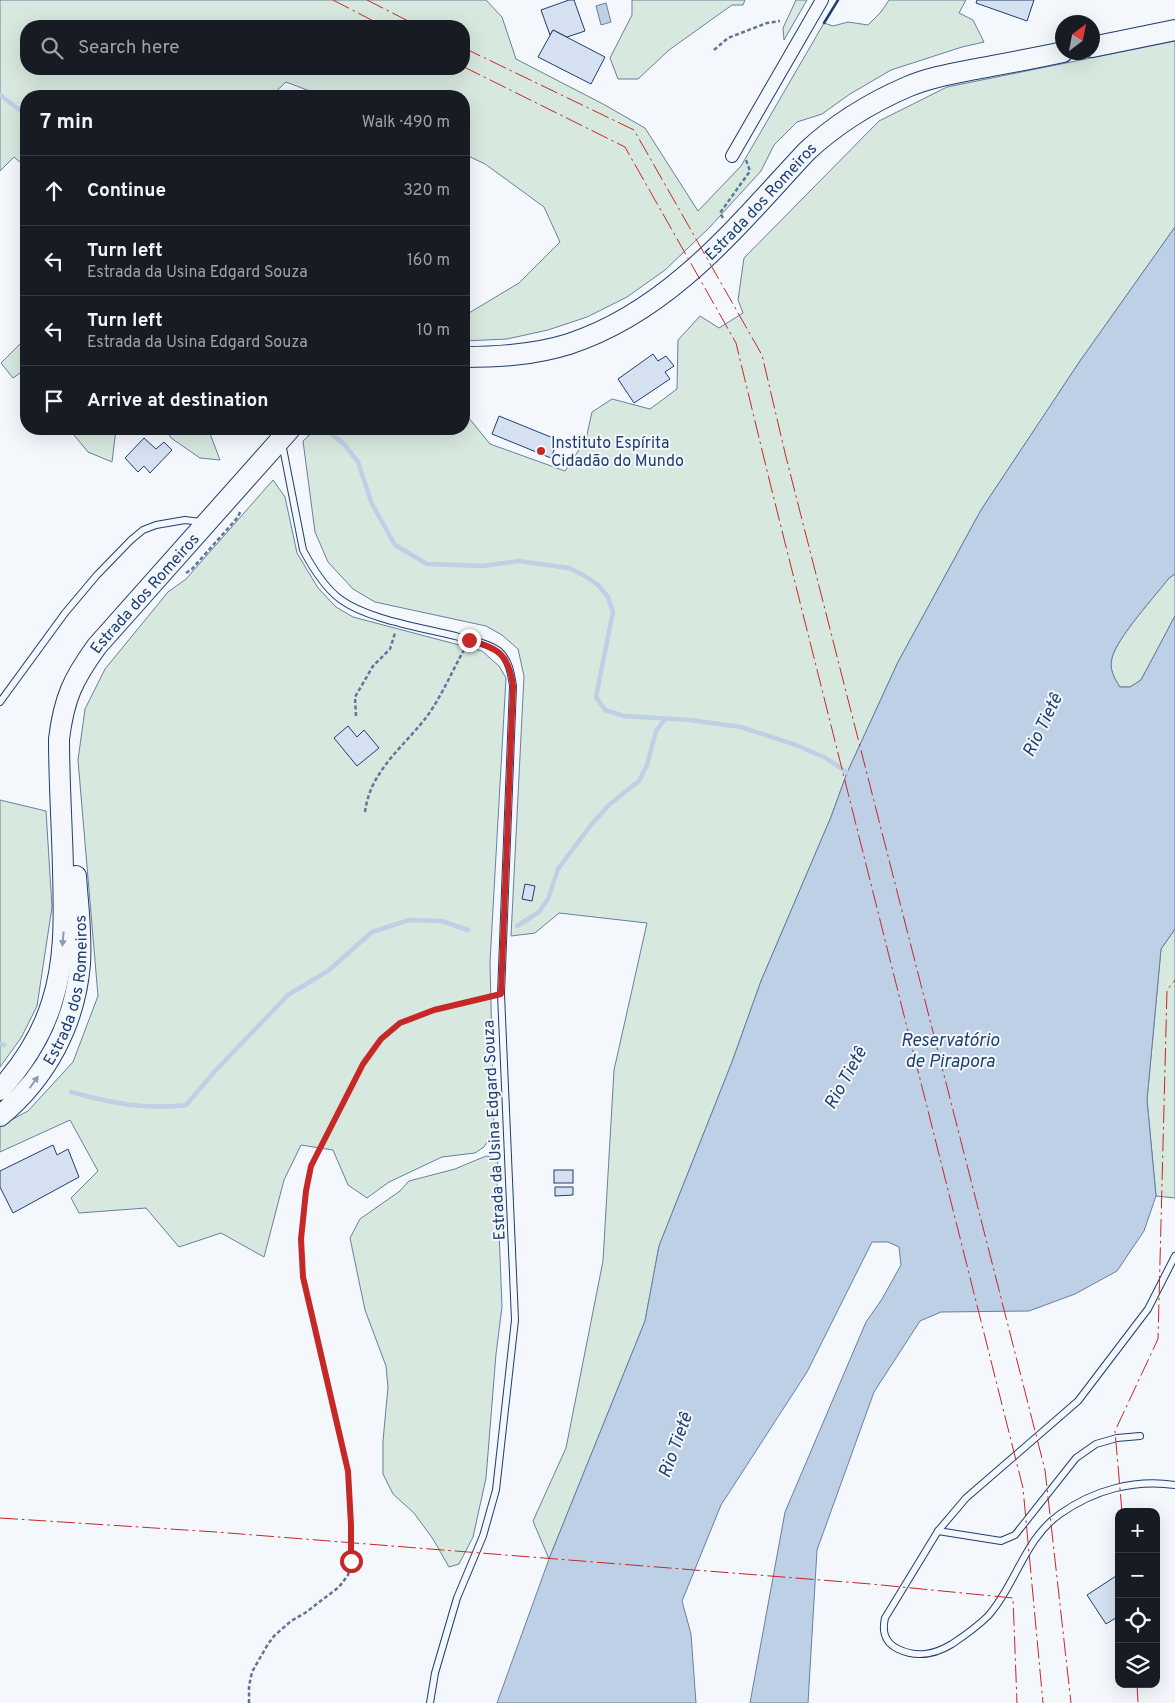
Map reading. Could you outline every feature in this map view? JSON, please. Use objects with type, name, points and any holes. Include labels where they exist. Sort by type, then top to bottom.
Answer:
[{"type":"main road","points":[[1100,45],[1175,30]]},
{"type":"main road","name":"Estrada dos Romeiros","points":[[470,358],[511,356],[538,352],[569,344],[637,313],[687,275],[821,138],[856,113],[877,101],[907,87],[934,78],[1055,54]]},
{"type":"main road","name":"Estrada dos Romeiros","points":[[0,1090],[31,1049],[45,1022],[58,981],[64,926],[59,739],[62,712],[70,689],[83,665],[97,646],[284,435]]},
{"type":"main road","name":"Estrada dos Romeiros","points":[[0,1116],[32,1086],[50,1059],[73,1009],[78,983],[80,930],[76,868],[60,785]]},
{"type":"street","points":[[732,156],[822,0]]},
{"type":"lane","name":"Estrada da Usina Edgard Souza","points":[[285,435],[303,550],[325,584],[340,599],[369,613],[486,645],[498,651],[509,666],[513,686],[501,994],[516,1320],[496,1490],[483,1536],[457,1598],[435,1674],[430,1703]]},
{"type":"lane","points":[[0,702],[65,613],[130,540],[143,530],[168,522],[184,520],[207,522]]},
{"type":"lane","points":[[1175,1256],[1148,1309],[1078,1402],[966,1498],[938,1531],[885,1618],[883,1627],[885,1638],[894,1647],[909,1654],[924,1654],[942,1650],[968,1634],[988,1616],[1036,1538],[1058,1515],[1085,1498],[1103,1491],[1132,1484],[1160,1483],[1175,1485]]},
{"type":"lane","points":[[938,1531],[1001,1541],[1015,1535],[1076,1458],[1096,1444],[1117,1438],[1140,1436]]},
{"type":"path","points":[[714,50],[728,38],[767,23],[780,21]]},
{"type":"path","points":[[729,234],[720,213],[750,171],[739,144]]},
{"type":"path","points":[[356,716],[356,697],[373,666],[390,649],[398,622]]},
{"type":"path","points":[[364,812],[366,799],[376,776],[426,718],[469,640]]},
{"type":"path","points":[[249,1703],[248,1686],[252,1672],[268,1644],[291,1621],[339,1587],[348,1574],[351,1561],[348,1471],[303,1277],[301,1239],[306,1191],[311,1166],[363,1064],[381,1039],[400,1023],[434,1010],[501,994]]},
{"type":"shaded area","points":[[0,0],[486,0],[502,17],[516,59],[645,128],[698,211],[741,166],[824,23],[833,26],[848,22],[868,25],[881,12],[889,0],[966,0],[959,13],[973,20],[984,42],[962,47],[891,70],[850,94],[822,114],[797,122],[774,145],[761,171],[709,228],[665,270],[627,297],[587,317],[548,330],[507,339],[470,341],[470,312],[519,283],[560,242],[544,207],[485,164],[470,157],[470,90],[307,90],[286,82],[277,90],[20,90],[20,162],[14,157],[0,171]]},
{"type":"shaded area","points":[[632,0],[745,0],[743,5],[732,5],[669,50],[638,79],[618,79],[610,58],[632,15]]},
{"type":"shaded area","points":[[796,0],[807,0],[784,40],[783,28]]},
{"type":"shaded area","points":[[1175,41],[1175,227],[1080,361],[981,510],[898,662],[847,773],[831,817],[761,981],[732,1062],[659,1246],[645,1321],[549,1559],[533,1521],[566,1448],[603,1261],[614,1070],[647,923],[559,913],[535,933],[511,936],[524,676],[518,649],[502,635],[486,626],[375,602],[353,589],[328,562],[315,532],[303,441],[310,435],[470,435],[470,419],[490,444],[565,471],[586,439],[592,412],[612,399],[650,409],[677,389],[678,340],[700,316],[719,328],[743,313],[738,300],[744,258],[879,121],[947,87],[1081,60],[1100,60],[1100,56]]},
{"type":"shaded area","points":[[20,344],[20,373],[13,378],[1,363]]},
{"type":"shaded area","points":[[74,435],[115,435],[112,462],[88,452]]},
{"type":"shaded area","points":[[169,435],[211,435],[220,460],[200,458]]},
{"type":"shaded area","points":[[273,480],[285,497],[297,553],[318,588],[336,607],[353,617],[482,651],[499,666],[506,678],[490,962],[494,1131],[484,1147],[475,1153],[442,1157],[389,1182],[367,1198],[348,1185],[333,1150],[301,1145],[284,1180],[264,1257],[221,1233],[179,1247],[146,1208],[79,1213],[71,1198],[98,1171],[70,1120],[0,1152],[0,1126],[28,1111],[73,1062],[98,996],[78,760],[85,709],[105,669],[168,592],[186,579]]},
{"type":"shaded area","points":[[1175,574],[1175,616],[1141,680],[1130,687],[1120,687],[1112,670],[1111,662],[1115,650],[1137,617],[1169,578]]},
{"type":"shaded area","points":[[0,800],[46,811],[52,907],[37,1006],[21,1038],[0,1067]]},
{"type":"shaded area","points":[[1175,929],[1175,1198],[1156,1196],[1147,1100],[1161,949]]},
{"type":"shaded area","points":[[486,1156],[498,1158],[497,1180],[502,1307],[496,1354],[486,1478],[473,1537],[459,1564],[449,1567],[433,1539],[414,1513],[393,1494],[383,1474],[383,1441],[388,1387],[386,1366],[365,1310],[350,1238],[360,1219],[400,1191],[409,1181],[455,1169]]},
{"type":"water","points":[[606,3],[611,22],[601,25],[596,6]]},
{"type":"water","name":"Reservatório de Pirapora","points":[[1175,227],[1175,574],[1169,578],[1128,629],[1115,650],[1111,662],[1113,673],[1120,687],[1130,687],[1141,680],[1175,616],[1175,929],[1161,949],[1147,1100],[1156,1196],[1144,1231],[1117,1271],[1075,1294],[1029,1311],[941,1312],[920,1321],[874,1392],[817,1550],[808,1703],[750,1703],[785,1512],[866,1322],[882,1299],[901,1265],[899,1247],[888,1242],[872,1242],[807,1372],[721,1505],[682,1601],[691,1634],[696,1703],[497,1703],[549,1559],[645,1321],[659,1246],[732,1062],[761,981],[831,817],[847,773],[898,662],[981,510],[1080,361]]},
{"type":"building","points":[[574,0],[585,31],[567,37],[553,30],[550,35],[541,10]]},
{"type":"building","points":[[977,0],[1034,0],[1027,21],[976,3]]},
{"type":"building","points":[[553,30],[605,57],[591,84],[538,57]]},
{"type":"building","points":[[653,354],[658,361],[666,356],[674,366],[665,372],[670,379],[634,403],[618,379]]},
{"type":"building","points":[[499,416],[558,440],[551,458],[492,434]]},
{"type":"building","points":[[144,438],[156,449],[164,442],[172,450],[150,473],[144,466],[138,472],[125,458]]},
{"type":"building","points":[[348,726],[357,737],[364,730],[379,748],[357,766],[334,738]]},
{"type":"building","points":[[525,884],[535,886],[532,901],[522,899]]},
{"type":"building","points":[[53,1145],[57,1155],[68,1149],[79,1177],[13,1213],[0,1187],[0,1171]]},
{"type":"building","points":[[554,1170],[573,1170],[573,1183],[554,1183]]},
{"type":"building","points":[[555,1187],[573,1187],[573,1195],[555,1196]]},
{"type":"building","points":[[1115,1577],[1115,1618],[1106,1624],[1087,1595]]},
{"type":"waterway","points":[[0,95],[20,110]]},
{"type":"waterway","points":[[333,435],[344,444],[358,462],[372,504],[395,545],[427,564],[482,566],[519,561],[569,568],[598,585],[608,597],[613,612],[596,697],[605,710],[624,716],[690,720],[741,727],[796,745],[826,758],[851,775]]},
{"type":"waterway","points":[[517,926],[539,912],[548,899],[558,869],[591,825],[610,804],[639,781],[647,765],[656,731],[665,719]]},
{"type":"waterway","points":[[71,1092],[142,1106],[186,1105],[216,1070],[288,995],[328,971],[372,932],[409,920],[442,921],[468,930]]},
{"type":"waterway","points":[[0,1044],[4,1045]]},
{"type":"wall","points":[[824,23],[838,0]]},
{"type":"power","points":[[333,0],[371,20]]},
{"type":"power","points":[[367,0],[406,20]]},
{"type":"power","points":[[470,51],[634,130],[762,355],[786,457],[1045,1470],[1071,1703]]},
{"type":"power","points":[[470,70],[625,147],[736,343],[1023,1488],[1043,1703]]},
{"type":"power","points":[[1122,1508],[1115,1431],[1158,1339],[1167,990],[1175,980]]},
{"type":"power","points":[[0,1518],[216,1532],[871,1584],[1013,1598],[1017,1703]]},
{"type":"power","points":[[1137,1688],[1138,1702]]},
{"type":"place","name":"Instituto Espírita Cidadão do Mundo","points":[[541,451]]},
{"type":"route","points":[[351,1561],[348,1471],[303,1277],[301,1239],[306,1191],[311,1166],[363,1064],[381,1039],[400,1023],[434,1010],[501,994],[513,686],[511,671],[506,660],[498,651],[469,640]]},
{"type":"water label","name":"Rio Tietê","points":[[1042,725]]},
{"type":"water label","name":"Rio Tietê","points":[[845,1078]]},
{"type":"water label","name":"Rio Tietê","points":[[675,1445]]}]
